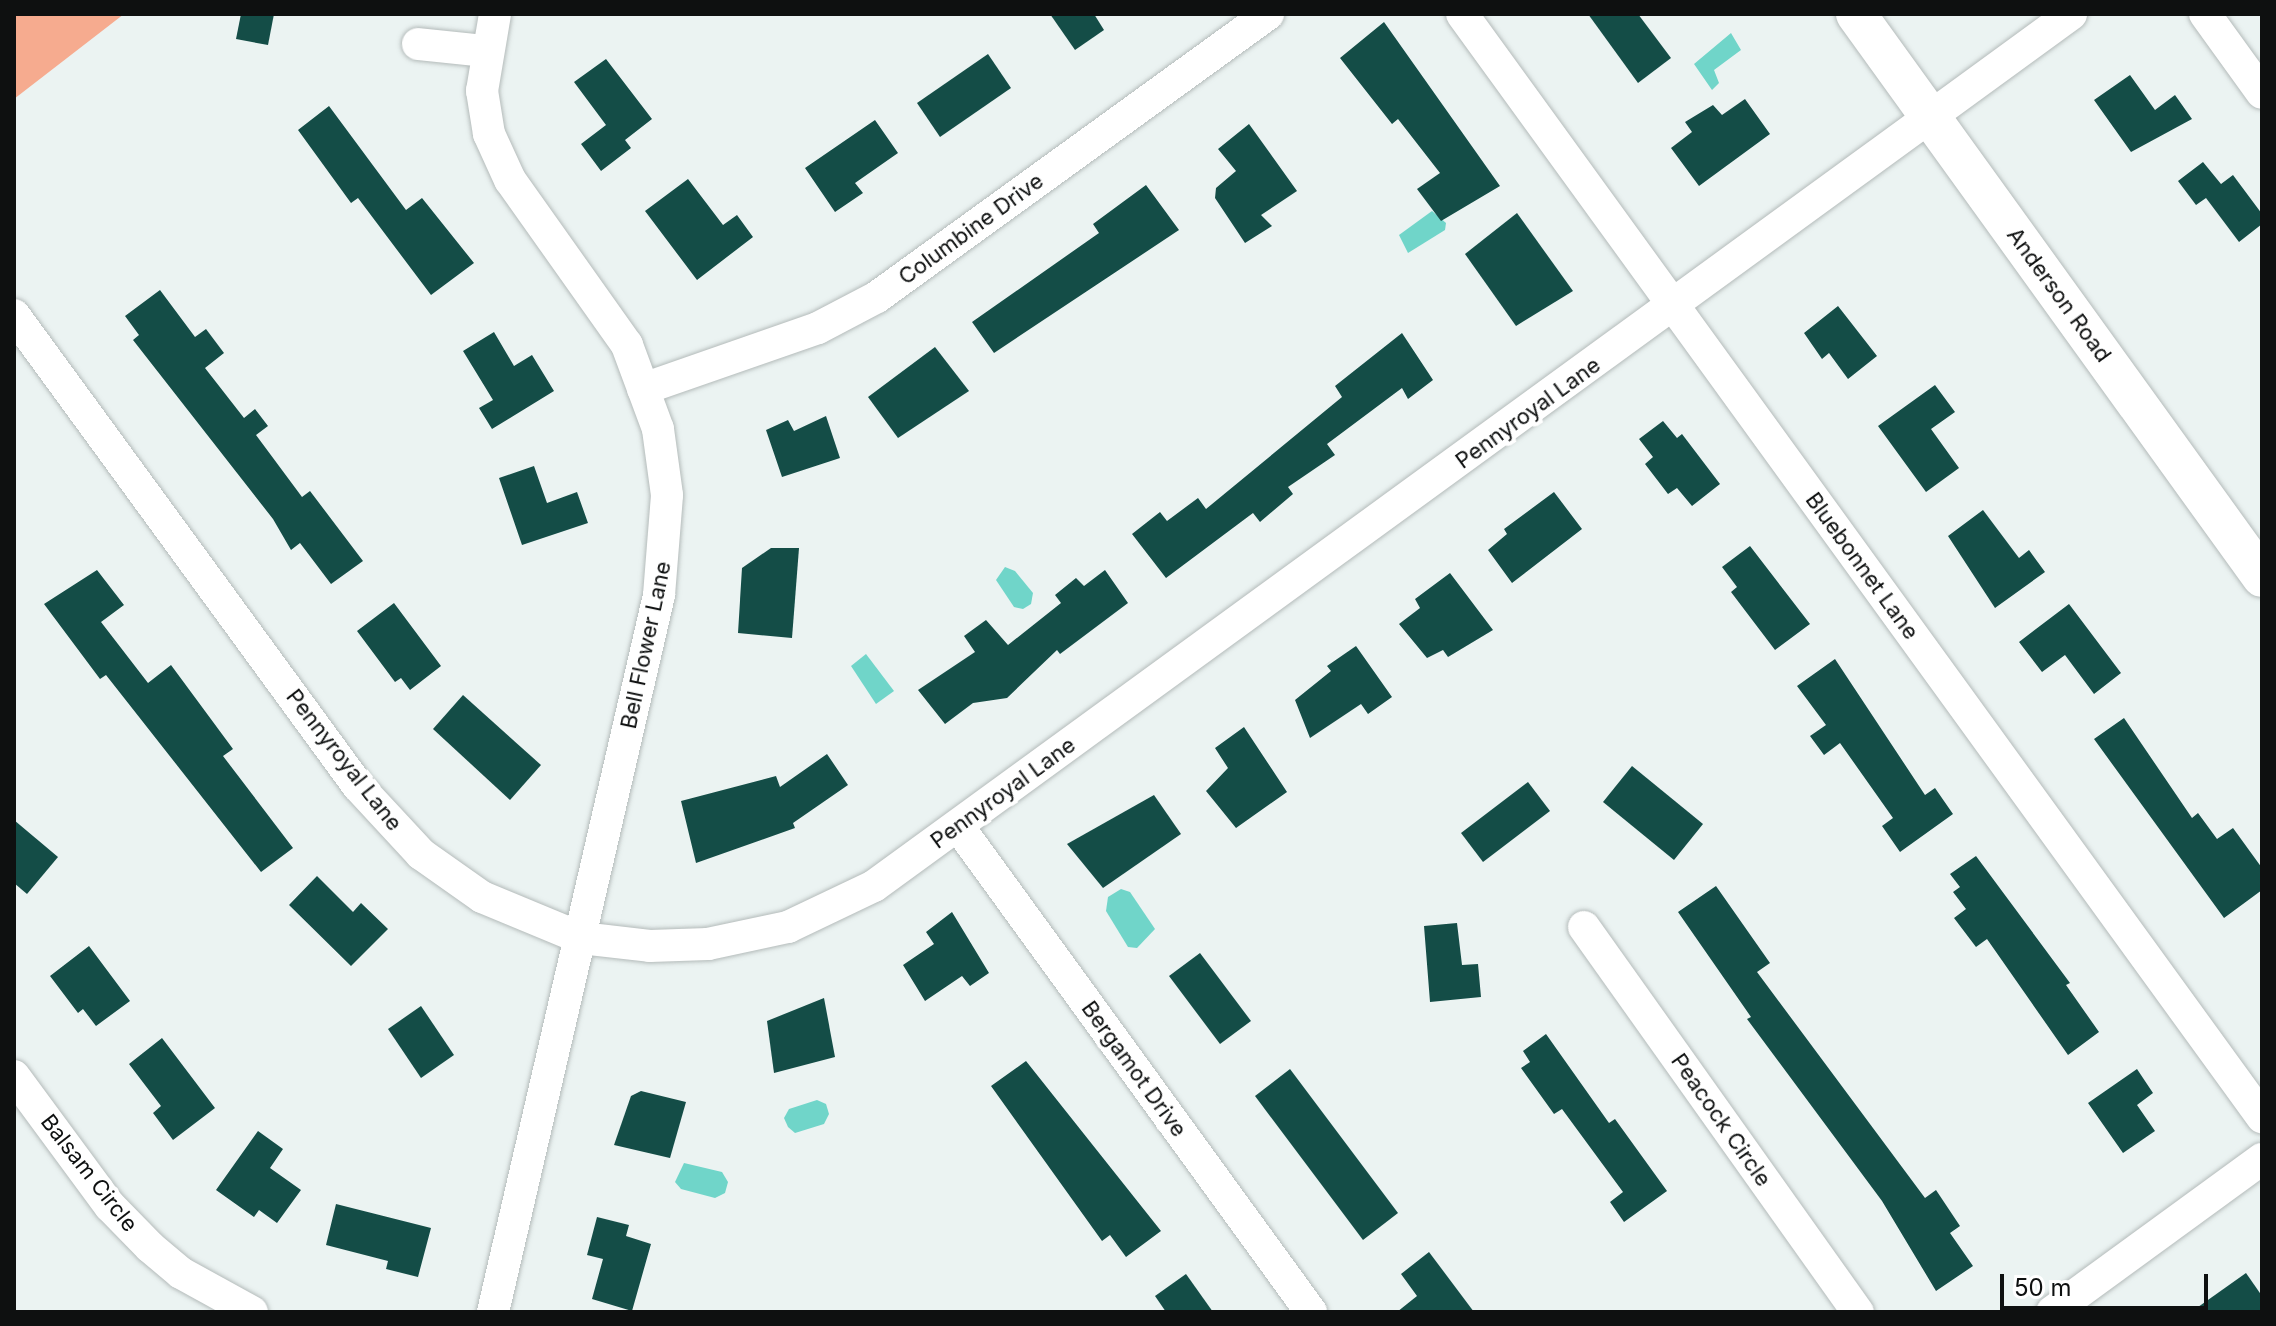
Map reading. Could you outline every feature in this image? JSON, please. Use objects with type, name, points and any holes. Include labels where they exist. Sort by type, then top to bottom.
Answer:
[{"type":"street","name":"Bell Flower Lane","points":[[493,1312],[656,610],[666,544],[665,462],[627,345],[498,158],[485,115],[485,51],[495,14]]},
{"type":"street","name":"Columbine Drive","points":[[643,389],[818,328],[877,297],[1268,14]]},
{"type":"street","name":"Bluebonnet Lane","points":[[1462,14],[2262,1117]]},
{"type":"street","name":"Anderson Road","points":[[1856,14],[2262,577]]},
{"type":"street","name":"Pennyroyal Lane","points":[[17,326],[383,817],[421,854],[482,897],[581,938],[650,946],[708,944],[778,931],[844,904],[958,826],[2071,14]]},
{"type":"street","points":[[2205,14],[2262,93]]},
{"type":"street","points":[[418,44],[485,51]]},
{"type":"street","name":"Bergamot Drive","points":[[958,826],[1311,1312]]},
{"type":"street","name":"Peacock Circle","points":[[1584,927],[1858,1312]]},
{"type":"street","name":"Balsam Circle","points":[[14,1076],[110,1206],[150,1247],[181,1273],[252,1312]]},
{"type":"street","points":[[2052,1312],[2262,1159]]},
{"type":"shaded area","points":[[14,14],[124,14],[14,99]]},
{"type":"water","points":[[1731,33],[1741,50],[1714,70],[1719,83],[1712,90],[1694,64]]},
{"type":"water","points":[[1432,211],[1446,223],[1445,230],[1408,253],[1399,235]]},
{"type":"water","points":[[1005,567],[1015,571],[1033,593],[1031,604],[1023,609],[1014,607],[996,580]]},
{"type":"water","points":[[866,654],[894,691],[876,704],[851,666]]},
{"type":"water","points":[[1121,889],[1130,892],[1155,929],[1137,948],[1128,947],[1106,911],[1108,897]]},
{"type":"water","points":[[817,1100],[826,1104],[829,1114],[824,1124],[795,1133],[784,1118],[789,1109]]},
{"type":"water","points":[[684,1163],[722,1172],[728,1182],[725,1193],[715,1198],[681,1189],[675,1182]]},
{"type":"building","points":[[241,14],[274,14],[268,45],[236,39]]},
{"type":"building","points":[[1050,14],[1094,14],[1104,30],[1075,50]]},
{"type":"building","points":[[1588,14],[1638,14],[1671,58],[1638,83]]},
{"type":"building","points":[[1384,22],[1500,186],[1441,221],[1417,189],[1440,173],[1398,119],[1392,124],[1340,58]]},
{"type":"building","points":[[988,54],[1011,88],[940,137],[917,103]]},
{"type":"building","points":[[606,59],[652,119],[625,140],[631,148],[601,171],[581,144],[606,125],[574,82]]},
{"type":"building","points":[[2130,75],[2155,110],[2175,95],[2192,119],[2131,152],[2094,100]]},
{"type":"building","points":[[1745,99],[1770,134],[1699,186],[1671,148],[1692,132],[1685,122],[1713,105],[1722,115]]},
{"type":"building","points":[[329,106],[406,210],[422,198],[474,263],[431,295],[358,198],[351,203],[298,130]]},
{"type":"building","points":[[875,120],[898,153],[855,183],[863,193],[835,212],[805,168]]},
{"type":"building","points":[[1249,124],[1297,191],[1261,215],[1272,226],[1245,243],[1215,198],[1216,188],[1236,171],[1218,149]]},
{"type":"building","points":[[2203,162],[2221,184],[2233,175],[2262,214],[2262,224],[2239,242],[2206,198],[2196,205],[2178,181]]},
{"type":"building","points":[[688,179],[723,225],[737,215],[753,237],[697,280],[645,211]]},
{"type":"building","points":[[1146,185],[1179,230],[994,353],[972,322],[1099,233],[1093,224]]},
{"type":"building","points":[[1517,213],[1573,291],[1516,326],[1465,254]]},
{"type":"building","points":[[160,290],[195,337],[206,329],[224,353],[205,368],[244,418],[255,409],[268,426],[256,435],[302,497],[310,491],[363,561],[331,584],[300,543],[291,550],[273,519],[133,340],[139,335],[125,316]]},
{"type":"building","points":[[1838,306],[1877,356],[1848,379],[1829,353],[1822,359],[1804,333]]},
{"type":"building","points":[[494,332],[514,366],[532,355],[554,391],[492,429],[479,408],[493,400],[463,351]]},
{"type":"building","points":[[1402,333],[1433,380],[1408,399],[1402,388],[1327,444],[1335,455],[1288,487],[1293,494],[1260,522],[1253,513],[1166,578],[1132,534],[1160,512],[1167,521],[1198,498],[1206,509],[1342,397],[1335,386]]},
{"type":"building","points":[[935,347],[969,391],[898,438],[868,397]]},
{"type":"building","points":[[1935,385],[1955,412],[1931,429],[1959,468],[1926,492],[1878,426]]},
{"type":"building","points":[[826,416],[840,458],[782,477],[766,430],[788,420],[794,431]]},
{"type":"building","points":[[1663,421],[1677,438],[1682,434],[1720,484],[1692,506],[1677,488],[1668,494],[1645,464],[1653,457],[1639,439]]},
{"type":"building","points":[[534,466],[547,503],[577,492],[588,523],[522,545],[499,478]]},
{"type":"building","points":[[1554,492],[1582,529],[1512,583],[1488,550],[1507,534],[1504,529]]},
{"type":"building","points":[[1983,510],[2019,558],[2029,550],[2045,572],[1995,608],[1948,536]]},
{"type":"building","points":[[1750,546],[1810,624],[1775,650],[1731,592],[1737,587],[1722,567]]},
{"type":"building","points":[[771,548],[799,548],[792,638],[738,633],[742,568]]},
{"type":"building","points":[[97,570],[124,605],[101,622],[148,683],[171,665],[233,749],[223,756],[293,848],[261,872],[106,675],[100,679],[44,604]]},
{"type":"building","points":[[1105,570],[1128,603],[1060,654],[1057,650],[1007,698],[973,703],[945,724],[918,690],[975,652],[964,636],[986,620],[1008,645],[1061,603],[1055,595],[1076,578],[1084,586]]},
{"type":"building","points":[[1450,573],[1493,630],[1448,657],[1443,650],[1427,658],[1399,624],[1420,608],[1415,599]]},
{"type":"building","points":[[394,603],[441,666],[410,690],[401,678],[395,682],[357,631]]},
{"type":"building","points":[[2069,604],[2121,673],[2094,694],[2065,655],[2042,672],[2019,642]]},
{"type":"building","points":[[1356,646],[1392,697],[1368,714],[1361,704],[1310,738],[1295,700],[1331,671],[1327,666]]},
{"type":"building","points":[[1835,659],[1925,795],[1935,788],[1953,814],[1900,852],[1882,826],[1893,818],[1840,743],[1824,755],[1810,736],[1826,725],[1797,686]]},
{"type":"building","points":[[463,695],[541,765],[510,800],[433,729]]},
{"type":"building","points":[[2124,718],[2192,818],[2198,813],[2217,839],[2233,828],[2262,868],[2262,890],[2224,918],[2094,739]]},
{"type":"building","points":[[1244,727],[1287,792],[1236,828],[1206,791],[1228,768],[1215,748]]},
{"type":"building","points":[[827,754],[848,785],[793,823],[795,828],[696,863],[681,801],[776,776],[780,787]]},
{"type":"building","points":[[1632,766],[1703,824],[1674,860],[1603,802]]},
{"type":"building","points":[[1528,782],[1550,811],[1483,862],[1461,833]]},
{"type":"building","points":[[1154,795],[1181,834],[1103,888],[1067,844]]},
{"type":"building","points":[[14,820],[58,857],[27,894],[14,883]]},
{"type":"building","points":[[1976,856],[2070,983],[2066,985],[2099,1032],[2068,1055],[1987,939],[1976,947],[1954,918],[1966,909],[1953,892],[1960,887],[1950,874]]},
{"type":"building","points":[[317,876],[353,912],[361,903],[388,929],[351,966],[289,905]]},
{"type":"building","points":[[1716,886],[1770,963],[1757,972],[1925,1198],[1936,1190],[1960,1226],[1950,1233],[1973,1266],[1936,1291],[1882,1201],[1747,1019],[1751,1017],[1678,912]]},
{"type":"building","points":[[952,912],[989,973],[970,986],[962,976],[925,1001],[903,965],[934,944],[926,932]]},
{"type":"building","points":[[1457,923],[1462,965],[1478,964],[1481,997],[1430,1002],[1424,926]]},
{"type":"building","points":[[89,946],[130,1001],[96,1026],[83,1009],[78,1013],[50,976]]},
{"type":"building","points":[[1200,953],[1251,1021],[1220,1044],[1169,976]]},
{"type":"building","points":[[824,998],[835,1057],[774,1073],[767,1021]]},
{"type":"building","points":[[421,1006],[454,1055],[421,1078],[388,1029]]},
{"type":"building","points":[[1546,1034],[1609,1123],[1615,1119],[1667,1191],[1624,1222],[1610,1202],[1623,1192],[1562,1109],[1554,1114],[1521,1068],[1530,1062],[1523,1051]]},
{"type":"building","points":[[162,1038],[215,1108],[173,1140],[153,1113],[161,1106],[129,1064]]},
{"type":"building","points":[[1026,1061],[1161,1231],[1126,1257],[1110,1235],[1102,1241],[991,1086]]},
{"type":"building","points":[[1290,1069],[1398,1213],[1363,1240],[1255,1096]]},
{"type":"building","points":[[2137,1069],[2153,1093],[2137,1105],[2155,1131],[2123,1153],[2088,1103]]},
{"type":"building","points":[[641,1091],[686,1102],[670,1158],[614,1145],[631,1096]]},
{"type":"building","points":[[258,1131],[283,1149],[270,1168],[301,1190],[277,1223],[259,1210],[254,1217],[216,1190]]},
{"type":"building","points":[[336,1204],[431,1228],[418,1277],[386,1269],[388,1261],[326,1245]]},
{"type":"building","points":[[597,1217],[629,1225],[626,1236],[651,1244],[632,1311],[592,1299],[603,1259],[587,1255]]},
{"type":"building","points":[[1429,1252],[1474,1312],[1397,1312],[1417,1296],[1401,1274]]},
{"type":"building","points":[[2246,1273],[2262,1296],[2262,1312],[2191,1312]]},
{"type":"building","points":[[1186,1274],[1213,1312],[1166,1312],[1155,1296]]}]
